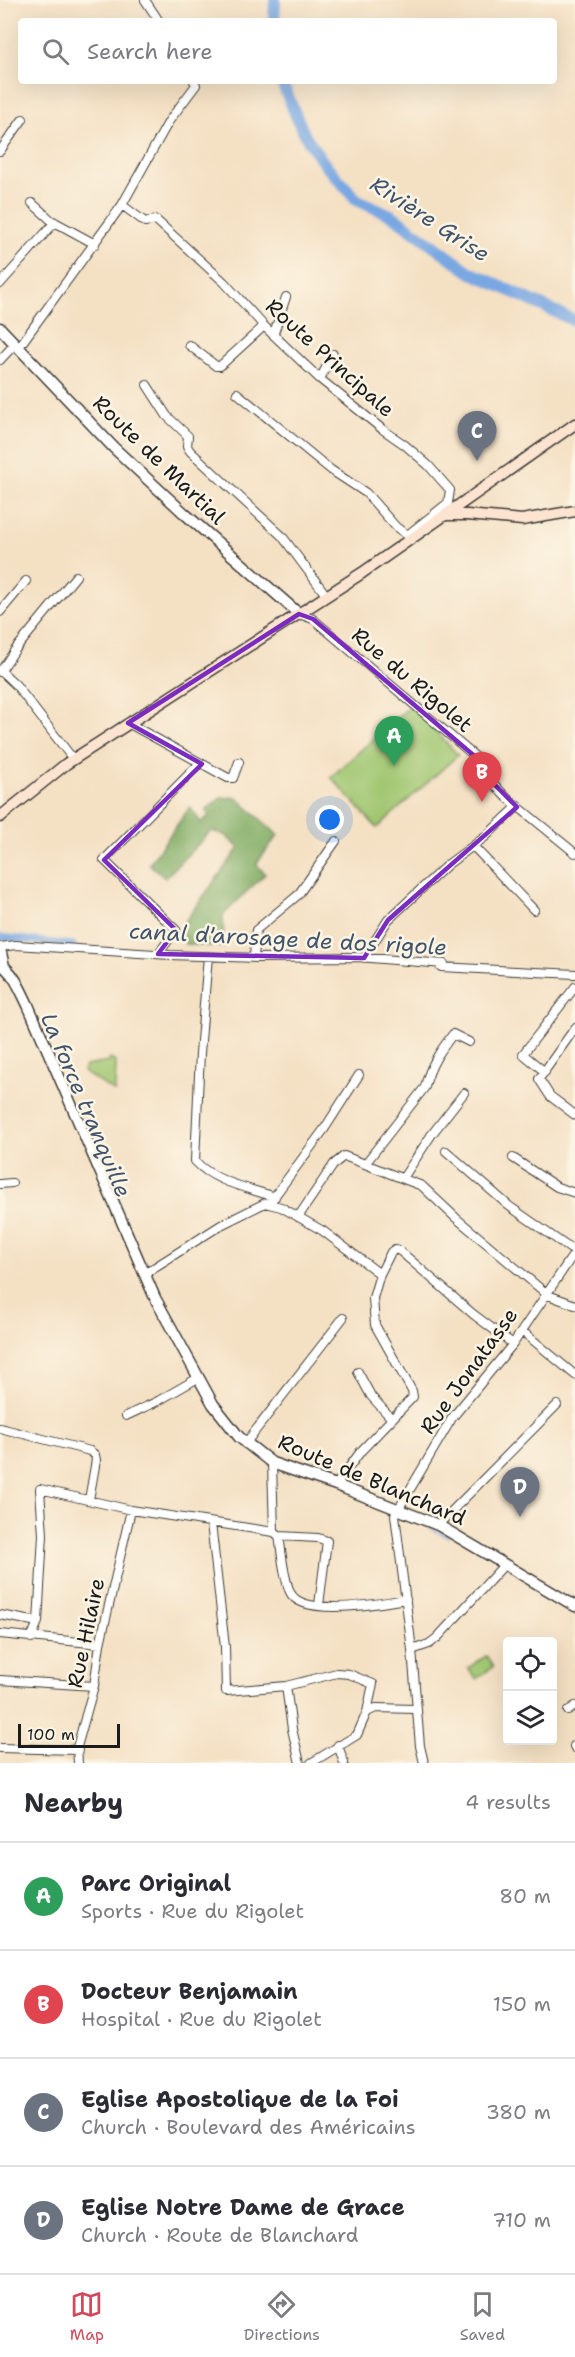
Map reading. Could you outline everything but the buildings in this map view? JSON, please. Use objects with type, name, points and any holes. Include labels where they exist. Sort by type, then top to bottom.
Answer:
[{"type":"main road","points":[[0,817],[73,759],[397,549],[575,424]]},
{"type":"main road","points":[[445,515],[522,520],[575,511]]},
{"type":"street","points":[[145,0],[157,18]]},
{"type":"street","points":[[0,360],[17,346],[95,244],[122,205],[170,121],[196,84]]},
{"type":"street","points":[[0,151],[23,118]]},
{"type":"street","points":[[32,203],[55,222],[95,244]]},
{"type":"street","name":"Route Principale","points":[[122,205],[146,222],[156,220],[164,226],[224,282],[264,326],[320,379],[405,445],[428,465],[450,490],[448,503],[398,544],[397,549]]},
{"type":"street","points":[[0,284],[55,222]]},
{"type":"street","points":[[274,333],[286,297]]},
{"type":"street","points":[[189,345],[216,366],[220,366],[264,326]]},
{"type":"street","name":"Route de Martial","points":[[0,328],[114,448],[299,614]]},
{"type":"street","points":[[320,379],[333,354]]},
{"type":"street","points":[[147,385],[163,410],[188,436],[187,446],[190,451],[282,536],[326,596]]},
{"type":"street","points":[[237,393],[331,470],[366,493],[407,536]]},
{"type":"street","points":[[73,759],[16,685],[0,671],[76,576]]},
{"type":"street","points":[[0,612],[26,581]]},
{"type":"street","name":"Rue du Rigolet","points":[[299,614],[313,619],[478,759],[489,779],[517,807],[575,853]]},
{"type":"street","points":[[128,723],[228,778],[233,778],[239,762]]},
{"type":"street","points":[[158,954],[176,930],[104,860],[200,763]]},
{"type":"street","points":[[364,958],[388,920],[447,865],[473,846],[517,807]]},
{"type":"street","points":[[254,958],[256,930],[298,895],[336,841]]},
{"type":"street","points":[[473,846],[534,910]]},
{"type":"street","points":[[2,956],[16,945],[254,958],[364,958],[444,964],[441,967],[575,974]]},
{"type":"street","name":"Route de Blanchard","points":[[2,956],[28,1005],[155,1298],[213,1404],[245,1444],[273,1463],[400,1508],[438,1525],[575,1606]]},
{"type":"street","points":[[208,956],[200,1053],[195,1161],[204,1171],[272,1200],[323,1231],[380,1274]]},
{"type":"street","points":[[544,1072],[523,1054],[575,987]]},
{"type":"street","points":[[575,1028],[539,1080],[550,1096],[575,1115]]},
{"type":"street","points":[[365,1164],[425,1087],[428,1073],[436,1056],[453,1034],[469,1041]]},
{"type":"street","points":[[144,1274],[220,1225],[272,1200],[359,1075]]},
{"type":"street","points":[[403,1178],[432,1134],[464,1093]]},
{"type":"street","points":[[446,1151],[509,1206],[575,1252]]},
{"type":"street","points":[[298,1217],[334,1164],[344,1156],[422,1186],[456,1218],[548,1294],[575,1305]]},
{"type":"street","points":[[513,1158],[557,1186],[575,1193]]},
{"type":"street","points":[[0,1184],[12,1183]]},
{"type":"street","points":[[336,1485],[361,1451],[413,1397],[375,1325],[373,1298],[380,1274],[391,1252],[395,1249],[400,1251],[473,1314],[513,1344]]},
{"type":"street","name":"Rue Jonatasse","points":[[424,1763],[415,1709],[412,1650],[394,1515],[452,1418],[513,1344],[575,1252]]},
{"type":"street","points":[[245,1444],[343,1318]]},
{"type":"street","points":[[522,1331],[575,1375]]},
{"type":"street","points":[[358,1372],[371,1396],[391,1418]]},
{"type":"street","points":[[126,1416],[198,1378]]},
{"type":"street","points":[[438,1525],[557,1406]]},
{"type":"street","points":[[0,1428],[90,1450],[96,1460],[89,1500]]},
{"type":"street","points":[[273,1463],[277,1534],[290,1593],[299,1602],[319,1605],[359,1606],[406,1599]]},
{"type":"street","points":[[31,1638],[38,1622],[43,1535],[40,1489],[131,1510],[327,1541],[319,1605]]},
{"type":"street","name":"Rue Hilaire","points":[[78,1763],[78,1750],[94,1686],[100,1644],[131,1510]]},
{"type":"street","points":[[211,1523],[225,1647],[226,1691],[286,1686],[337,1673],[348,1674],[374,1684],[367,1712],[357,1735],[311,1763]]},
{"type":"street","points":[[412,1650],[437,1638],[504,1565]]},
{"type":"street","points":[[0,1615],[38,1622]]},
{"type":"street","points":[[0,1634],[100,1644]]},
{"type":"street","points":[[0,1680],[94,1686]]},
{"type":"street","points":[[286,1686],[300,1763]]},
{"type":"street","points":[[367,1712],[376,1708],[415,1709]]},
{"type":"street","points":[[338,1745],[344,1763]]},
{"type":"street","points":[[0,1749],[78,1750]]},
{"type":"highlighted area","points":[[299,614],[313,619],[478,759],[489,779],[517,807],[388,920],[364,958],[158,954],[176,930],[104,860],[202,764],[128,723]]},
{"type":"green space","points":[[411,705],[458,755],[377,828],[331,777]]},
{"type":"green space","points":[[236,797],[278,835],[256,864],[265,874],[223,915],[224,947],[185,944],[181,927],[239,848],[225,835],[211,831],[165,878],[149,864],[190,807],[201,823],[209,816],[206,810],[220,798]]},
{"type":"green space","points":[[110,1059],[116,1062],[115,1092],[83,1072],[85,1066],[109,1062]]},
{"type":"green space","points":[[486,1656],[493,1667],[476,1679],[468,1668]]},
{"type":"waterway","name":"Rivière Grise","points":[[274,18],[275,0]]},
{"type":"waterway","name":"Rivière Grise","points":[[282,84],[304,134],[323,162],[357,200],[393,216],[470,272],[575,321]]},
{"type":"waterway","name":"canal d'arosage de dos rigole","points":[[0,937],[73,945]]},
{"type":"waterway","name":"La force tranquille","points":[[429,1527],[448,1537]]},
{"type":"place","name":"Eglise Apostolique de la Foi","points":[[477,461]]},
{"type":"place","name":"Parc Original","points":[[394,766]]},
{"type":"place","name":"Docteur Benjamain","points":[[482,802]]},
{"type":"place","name":"Eglise Notre Dame de Grace","points":[[520,1517]]}]
